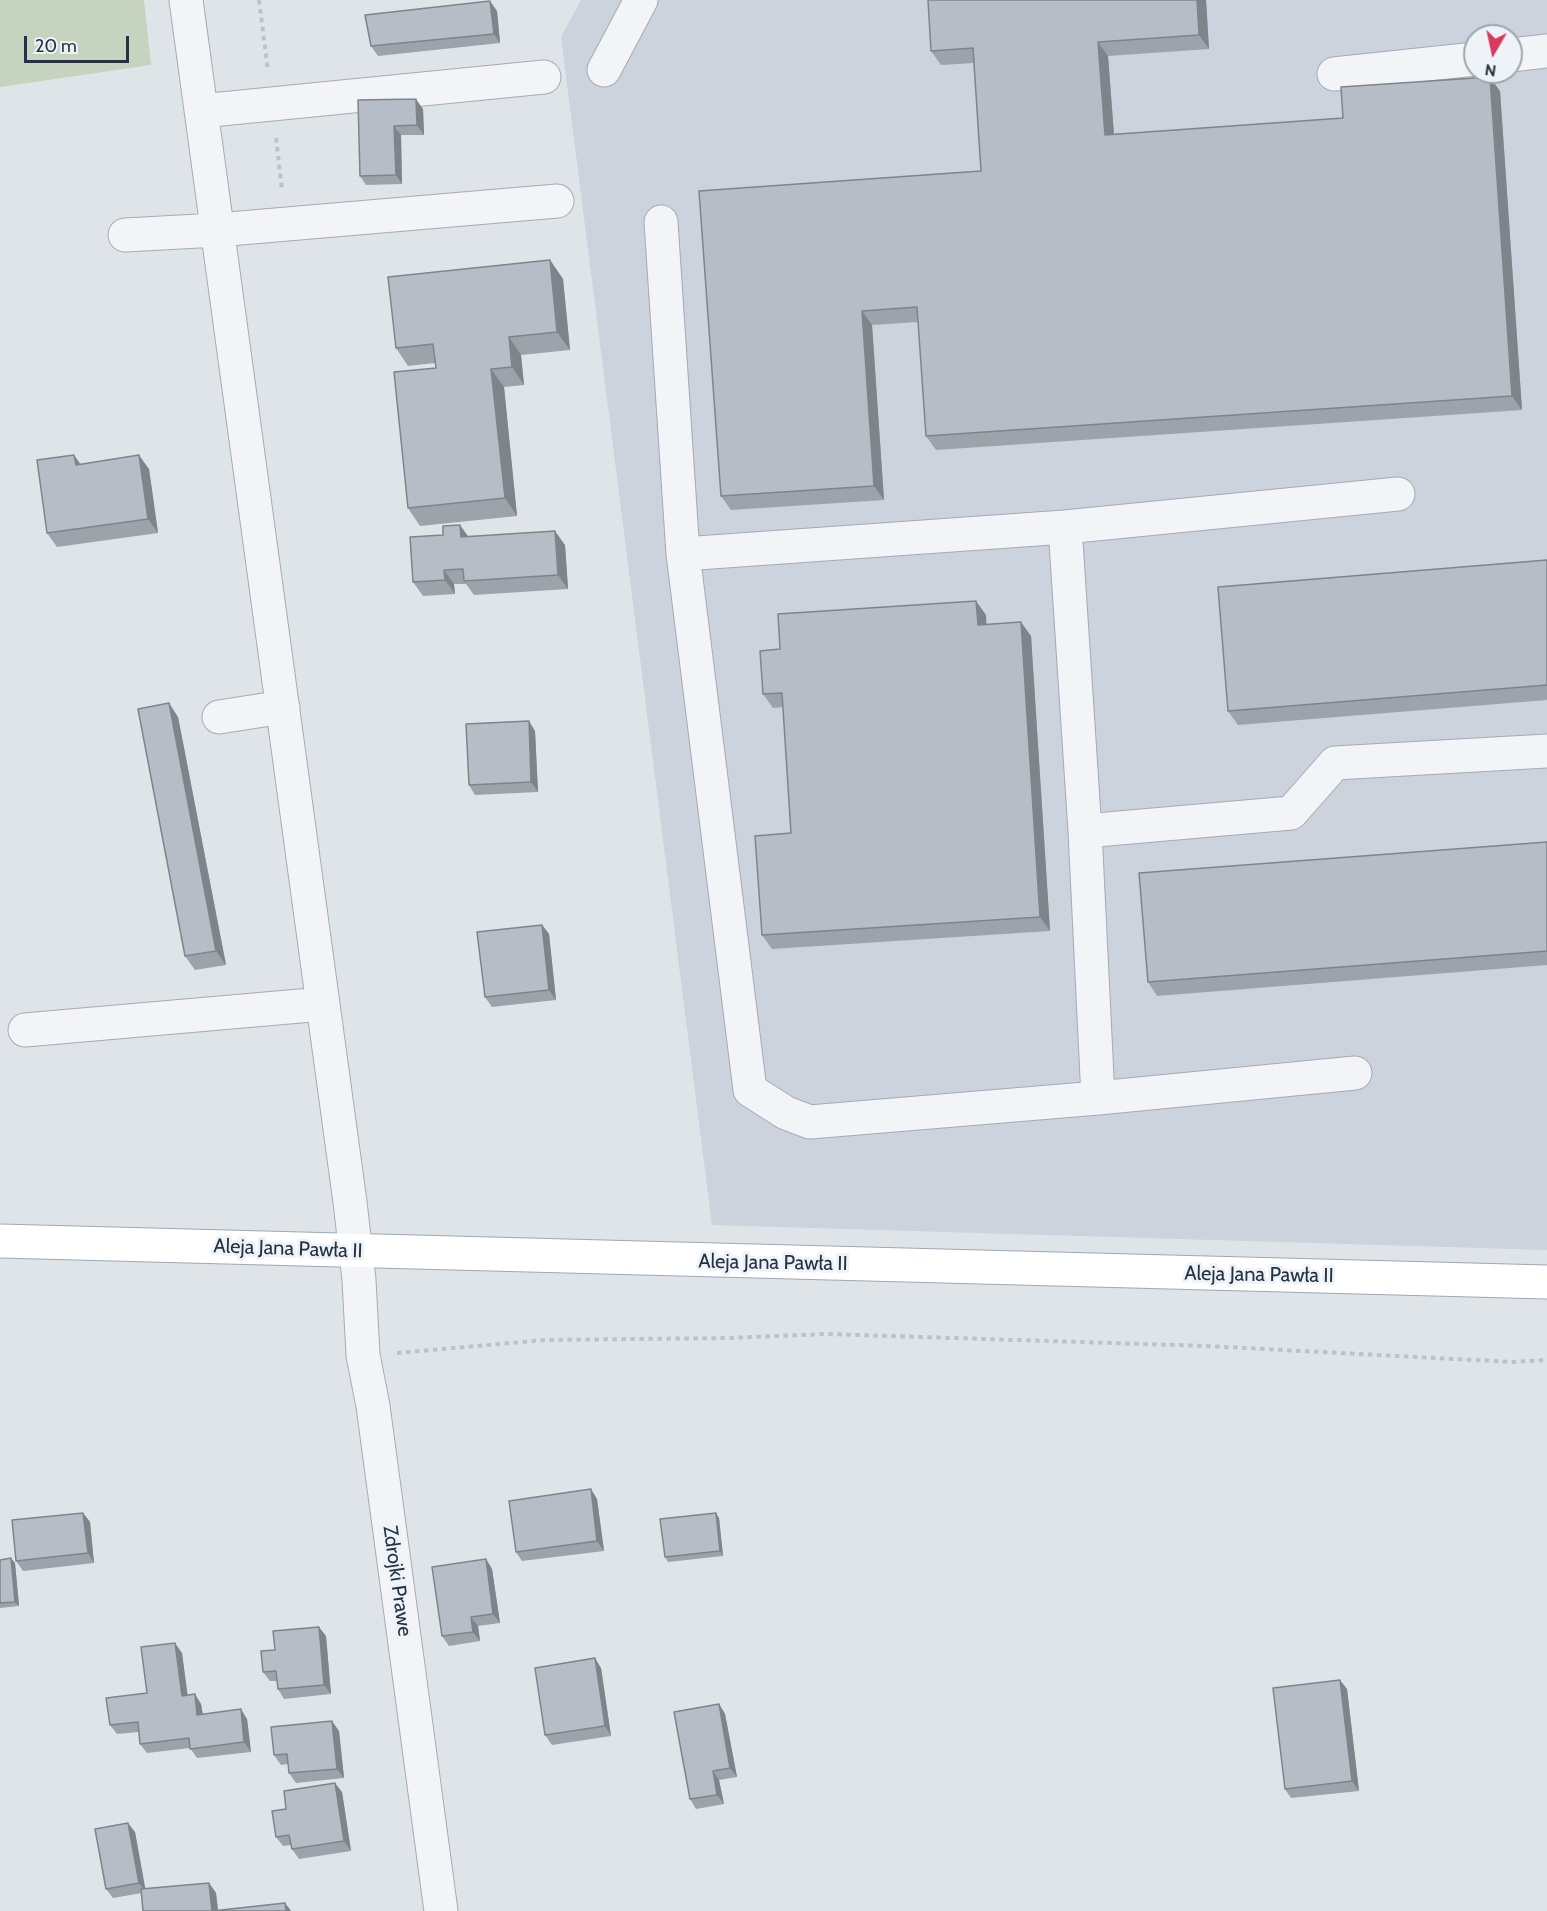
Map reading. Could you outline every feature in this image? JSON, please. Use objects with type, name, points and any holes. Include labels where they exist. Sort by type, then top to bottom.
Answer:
[{"type":"main road","name":"Aleja Jana Pawła II","points":[[0,1241],[1547,1282]]},
{"type":"street","name":"Zdrojki Prawe","points":[[186,0],[356,1251],[363,1355],[376,1430],[441,1911]]},
{"type":"street","points":[[604,70],[641,0]]},
{"type":"street","points":[[1523,54],[1547,51]]},
{"type":"street","points":[[1334,74],[1463,60]]},
{"type":"street","points":[[201,111],[544,77]]},
{"type":"street","points":[[125,235],[218,230],[557,201]]},
{"type":"street","points":[[661,222],[682,554],[750,1090],[786,1113],[810,1122],[1098,1098],[1354,1073]]},
{"type":"street","points":[[682,554],[1065,527],[1398,494]]},
{"type":"street","points":[[1065,527],[1085,831],[1098,1098]]},
{"type":"street","points":[[219,717],[283,707]]},
{"type":"street","points":[[1085,831],[1291,813],[1335,763],[1547,752]]},
{"type":"street","points":[[25,1030],[323,1004]]},
{"type":"path","points":[[363,1355],[544,1340],[728,1338],[826,1334],[1207,1346],[1512,1362],[1547,1360]]},
{"type":"shaded area","points":[[581,0],[1547,0],[1547,1250],[712,1225],[561,37]]},
{"type":"green space","points":[[0,0],[144,0],[151,65],[0,87]]},
{"type":"building","points":[[928,0],[1197,0],[1199,35],[1098,42],[1105,135],[1343,118],[1341,87],[1463,79],[1463,84],[1490,84],[1512,396],[926,436],[917,307],[862,311],[874,486],[721,496],[699,191],[981,171],[973,48],[931,51]]},
{"type":"building","points":[[490,1],[494,34],[371,46],[365,15]]},
{"type":"building","points":[[416,99],[417,125],[394,126],[396,175],[360,176],[358,100]]},
{"type":"building","points":[[550,260],[557,332],[509,337],[512,367],[491,369],[505,498],[408,508],[394,372],[436,368],[433,344],[396,348],[388,277]]},
{"type":"building","points":[[74,455],[76,465],[139,455],[148,519],[47,533],[37,460]]},
{"type":"building","points":[[460,525],[461,537],[555,531],[558,575],[464,581],[463,569],[444,570],[445,580],[413,582],[410,537],[443,535],[443,526]]},
{"type":"building","points":[[1547,560],[1547,685],[1228,711],[1218,587]]},
{"type":"building","points":[[976,601],[978,625],[1021,622],[1040,917],[762,935],[755,836],[791,833],[782,693],[763,694],[760,651],[780,649],[778,614]]},
{"type":"building","points":[[169,703],[216,951],[185,956],[138,709]]},
{"type":"building","points":[[529,721],[531,782],[469,785],[466,724]]},
{"type":"building","points":[[1547,842],[1547,951],[1148,982],[1139,873]]},
{"type":"building","points":[[542,925],[549,990],[485,997],[477,932]]},
{"type":"building","points":[[591,1489],[597,1541],[516,1552],[509,1501]]},
{"type":"building","points":[[83,1513],[88,1553],[16,1561],[12,1520]]},
{"type":"building","points":[[716,1513],[720,1551],[665,1557],[660,1519]]},
{"type":"building","points":[[11,1558],[15,1602],[0,1603],[0,1560]]},
{"type":"building","points":[[486,1559],[493,1614],[471,1617],[473,1632],[442,1636],[432,1567]]},
{"type":"building","points":[[319,1627],[324,1685],[278,1689],[276,1671],[263,1672],[261,1651],[275,1650],[273,1631]]},
{"type":"building","points":[[175,1643],[182,1696],[195,1694],[197,1715],[241,1709],[244,1742],[190,1749],[189,1738],[140,1744],[138,1722],[110,1725],[106,1698],[147,1693],[141,1647]]},
{"type":"building","points":[[595,1658],[605,1726],[545,1735],[535,1668]]},
{"type":"building","points":[[1340,1680],[1352,1781],[1285,1789],[1273,1688]]},
{"type":"building","points":[[719,1704],[730,1768],[713,1771],[717,1795],[690,1799],[674,1712]]},
{"type":"building","points":[[332,1721],[337,1769],[289,1773],[287,1754],[274,1755],[271,1727]]},
{"type":"building","points":[[335,1783],[344,1841],[292,1849],[289,1835],[276,1837],[272,1811],[286,1809],[284,1791]]},
{"type":"building","points":[[128,1823],[139,1883],[106,1889],[95,1829]]},
{"type":"building","points":[[209,1883],[212,1911],[143,1911],[141,1889]]},
{"type":"building","points":[[285,1903],[286,1911],[212,1911]]}]
